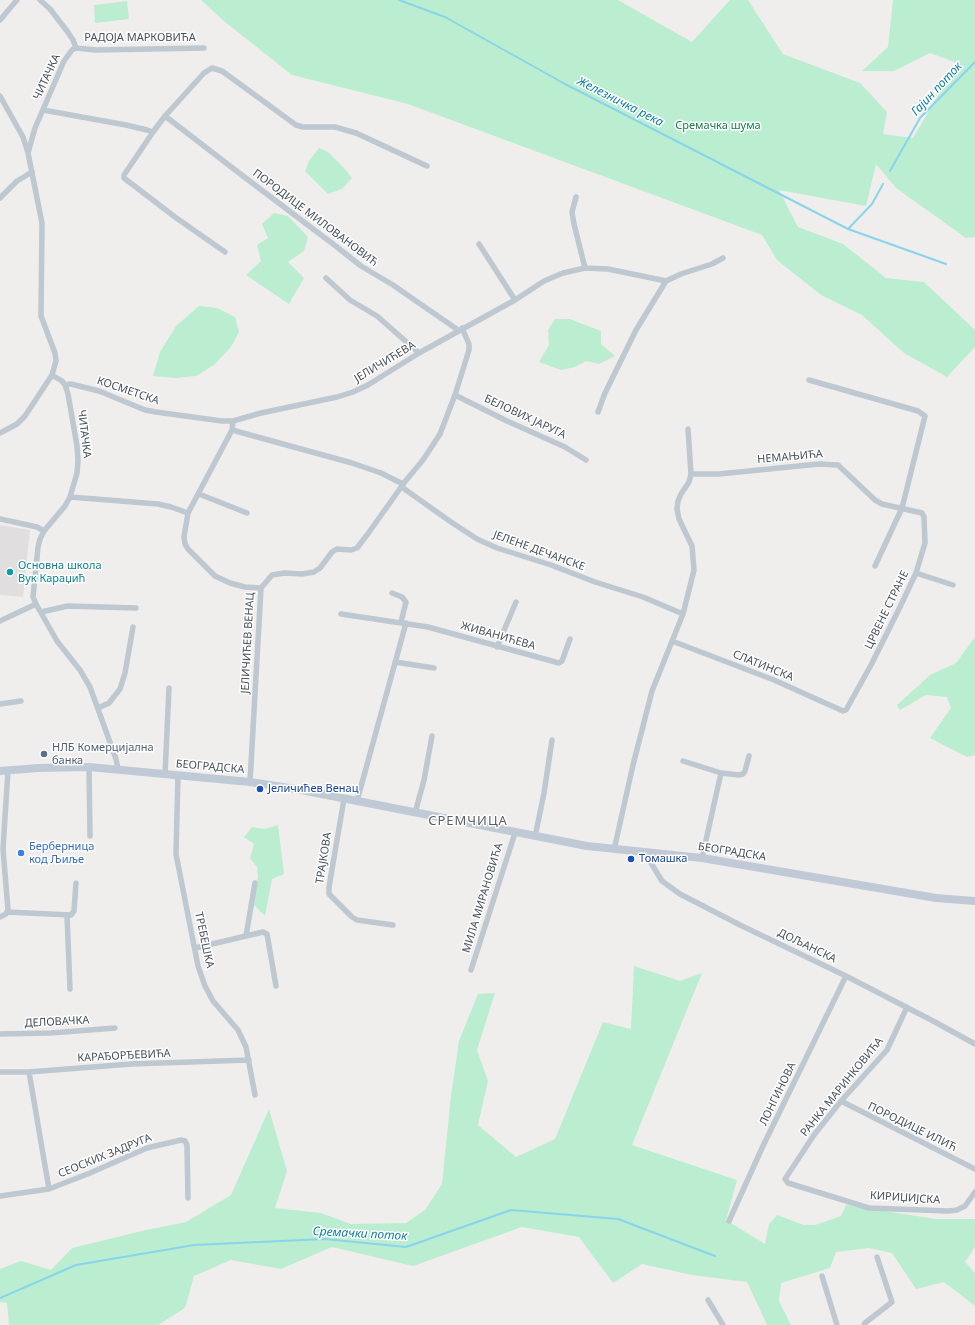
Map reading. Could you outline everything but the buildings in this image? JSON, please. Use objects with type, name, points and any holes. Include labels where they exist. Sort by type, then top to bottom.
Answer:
[{"type":"main road","name":"БЕОГРАДСКА","points":[[4,771],[59,767],[89,767],[250,782],[357,801],[587,846],[702,858],[936,898],[975,901]]},
{"type":"street","points":[[0,20],[17,0]]},
{"type":"street","name":"ЧИТАЧКА","points":[[28,153],[35,128],[64,61],[72,50],[76,48],[73,40],[50,10],[40,0]]},
{"type":"street","name":"РАДОЈА МАРКОВИЋА","points":[[76,48],[96,50],[204,48]]},
{"type":"street","points":[[225,252],[126,182],[124,178],[124,175],[165,116],[204,73],[212,68],[222,71],[296,125],[303,127],[335,127],[356,133],[427,166]]},
{"type":"street","name":"ЧИТАЧКА","points":[[0,96],[23,137],[28,153],[42,223],[42,316],[55,353],[56,361],[52,375]]},
{"type":"street","points":[[43,110],[131,126],[153,132]]},
{"type":"street","name":"ПОРОДИЦЕ МИЛОВАНОВИЋ","points":[[165,116],[361,266],[460,329]]},
{"type":"street","points":[[0,198],[17,181],[32,172]]},
{"type":"street","points":[[576,197],[572,212],[585,268]]},
{"type":"street","points":[[479,244],[515,300]]},
{"type":"street","points":[[598,412],[605,393],[636,330],[666,281],[681,274],[712,264],[723,258]]},
{"type":"street","name":"ЈЕЛИЧИЋЕВА","points":[[233,421],[353,392],[368,385],[460,329],[515,300],[544,281],[564,273],[585,268],[608,269],[666,281]]},
{"type":"street","points":[[326,278],[350,300],[377,316],[419,353]]},
{"type":"street","name":"ЈЕЛИЧИЋЕВ ВЕНАЦ","points":[[250,782],[261,588],[272,575],[314,572],[320,568],[332,552],[357,548],[403,484],[423,460],[440,434],[455,395],[469,350],[469,344],[460,329]]},
{"type":"street","points":[[0,433],[17,424],[25,416],[52,375],[62,381],[65,385]]},
{"type":"street","points":[[809,380],[918,411],[925,416],[902,508],[875,566]]},
{"type":"street","name":"КОСМЕТСКА","points":[[65,385],[71,384],[99,391],[145,410],[222,421],[233,421]]},
{"type":"street","name":"ЧИТАЧКА","points":[[65,385],[78,454],[77,473],[70,497],[65,506],[44,531],[38,547],[33,597],[40,612],[58,641],[86,679],[98,708],[118,769]]},
{"type":"street","name":"БЕЛОВИХ ЈАРУГА","points":[[455,395],[507,421],[565,447],[586,460]]},
{"type":"street","points":[[233,421],[232,430],[188,513],[184,537],[188,548],[215,576],[245,587],[261,588]]},
{"type":"street","points":[[614,850],[633,765],[652,691],[683,614],[694,570],[692,546],[679,519],[677,509],[681,494],[689,482],[692,474],[688,429]]},
{"type":"street","points":[[232,430],[352,463],[403,484]]},
{"type":"street","name":"НЕМАЊИЋА","points":[[692,474],[719,474],[833,464],[844,469],[875,500],[882,504],[922,514]]},
{"type":"street","name":"ЈЕЛЕНЕ ДЕЧАНСКЕ","points":[[403,484],[404,488],[451,522],[478,539],[497,548],[643,597],[683,614]]},
{"type":"street","points":[[198,494],[247,513]]},
{"type":"street","points":[[70,497],[158,504],[188,513]]},
{"type":"street","name":"ЦРВЕНЕ СТРАНЕ","points":[[846,710],[884,640],[916,573],[925,543],[924,517],[922,514]]},
{"type":"street","points":[[0,519],[37,527],[44,531]]},
{"type":"street","points":[[916,573],[953,585]]},
{"type":"street","points":[[357,801],[395,662],[404,623],[406,602],[402,597],[392,594]]},
{"type":"street","points":[[497,647],[516,602]]},
{"type":"street","points":[[0,621],[36,604]]},
{"type":"street","points":[[40,612],[68,606],[136,608]]},
{"type":"street","name":"ЖИВАНИЋЕВА","points":[[341,614],[428,627],[559,663],[562,661],[570,639]]},
{"type":"street","points":[[98,708],[109,703],[120,690],[125,673],[133,627]]},
{"type":"street","name":"СЛАТИНСКА","points":[[672,641],[774,680],[843,711],[846,710]]},
{"type":"street","points":[[395,662],[434,668]]},
{"type":"street","points":[[165,774],[169,688]]},
{"type":"street","points":[[0,704],[21,701]]},
{"type":"street","points":[[416,813],[432,736]]},
{"type":"street","points":[[535,837],[544,793],[552,740]]},
{"type":"street","points":[[683,761],[721,773],[739,775],[743,774],[745,771],[749,756]]},
{"type":"street","points":[[89,767],[90,836]]},
{"type":"street","points":[[4,771],[3,848],[7,912]]},
{"type":"street","points":[[702,858],[721,773]]},
{"type":"street","name":"ТРЕБЕШКА","points":[[178,775],[176,854],[198,966],[205,986],[213,1001],[238,1030],[246,1047],[255,1095]]},
{"type":"street","name":"ТРАЈКОВА","points":[[344,799],[329,886],[329,894],[352,918],[393,925]]},
{"type":"street","name":"МИЛА МИРАНОВИЋА","points":[[471,970],[515,833]]},
{"type":"street","name":"ДОЉАНСКА","points":[[645,852],[662,881],[680,894],[907,1007],[975,1044]]},
{"type":"street","points":[[0,917],[5,915],[7,912],[71,914],[74,912],[76,883]]},
{"type":"street","points":[[246,936],[255,883]]},
{"type":"street","points":[[67,915],[70,989]]},
{"type":"street","points":[[195,948],[263,932],[267,934],[276,986]]},
{"type":"street","name":"ЛОНГИНОВА","points":[[729,1221],[762,1148],[846,976]]},
{"type":"street","name":"РАНКА МАРИНКОВИЋА","points":[[786,1176],[814,1135],[841,1101],[887,1050],[907,1007]]},
{"type":"street","name":"ДЕЛОВАЧКА","points":[[0,1034],[51,1033],[115,1028]]},
{"type":"street","name":"КАРАЂОРЂЕВИЋА","points":[[0,1072],[29,1072],[131,1064],[248,1060]]},
{"type":"street","points":[[29,1072],[49,1188]]},
{"type":"street","name":"ПОРОДИЦЕ ИЛИЋ","points":[[841,1101],[975,1169]]},
{"type":"street","name":"СЕОСКИХ ЗАДРУГА","points":[[0,1196],[49,1188],[90,1174],[147,1148],[181,1140],[185,1141],[188,1145],[188,1198]]},
{"type":"street","name":"КИРИЏИЈСКА","points":[[786,1176],[785,1179],[788,1183],[870,1208],[953,1210],[962,1208],[975,1192]]},
{"type":"street","points":[[864,1325],[892,1302],[877,1257]]},
{"type":"street","points":[[822,1276],[837,1325]]},
{"type":"street","points":[[708,1300],[723,1325]]},
{"type":"shaded area","points":[[0,525],[30,530],[23,597],[0,595]]},
{"type":"green space","name":"Сремачка шума","points":[[201,0],[618,0],[692,42],[730,0],[748,0],[783,54],[860,83],[887,112],[883,134],[913,138],[957,63],[930,53],[894,71],[862,71],[888,47],[893,0],[975,0],[975,237],[966,238],[896,188],[876,164],[866,206],[779,190],[798,227],[843,244],[886,278],[924,282],[975,330],[975,347],[947,377],[904,353],[862,315],[821,295],[777,260],[762,235],[408,104],[292,75],[225,22]]},
{"type":"green space","points":[[127,1],[129,19],[95,23],[94,5]]},
{"type":"green space","points":[[319,148],[328,152],[352,178],[342,189],[328,194],[305,171],[309,161]]},
{"type":"green space","points":[[274,213],[288,216],[308,237],[304,251],[288,262],[304,278],[289,304],[246,275],[261,261],[257,245],[268,238],[262,224]]},
{"type":"green space","points":[[199,306],[217,308],[235,317],[239,332],[231,347],[214,365],[196,376],[175,378],[153,376],[160,352],[176,326]]},
{"type":"green space","points":[[555,319],[570,319],[601,331],[601,344],[615,356],[599,364],[586,361],[575,367],[561,370],[539,362],[549,345],[548,330]]},
{"type":"green space","points":[[975,637],[975,755],[967,757],[930,738],[951,708],[947,697],[926,695],[900,710],[897,705],[930,675],[956,663]]},
{"type":"green space","points":[[278,825],[284,874],[272,879],[265,916],[254,905],[258,877],[257,867],[250,858],[254,844],[244,837],[252,827],[265,829]]},
{"type":"green space","points":[[634,966],[680,981],[702,973],[632,1145],[737,1180],[726,1220],[765,1244],[769,1224],[777,1215],[804,1225],[815,1225],[841,1216],[846,1205],[936,1219],[975,1219],[975,1247],[965,1262],[975,1273],[975,1306],[944,1282],[916,1289],[892,1253],[869,1248],[836,1252],[830,1268],[781,1283],[779,1301],[791,1325],[767,1325],[747,1282],[692,1275],[642,1264],[613,1283],[579,1237],[522,1227],[413,1266],[332,1247],[281,1269],[231,1260],[194,1276],[185,1308],[158,1325],[9,1325],[7,1303],[0,1302],[0,1269],[21,1261],[51,1270],[72,1248],[186,1222],[231,1195],[269,1109],[287,1171],[275,1208],[321,1213],[351,1224],[406,1223],[425,1210],[442,1184],[451,1096],[459,1041],[478,994],[495,993],[477,1050],[488,1081],[478,1125],[516,1157],[555,1139],[603,1022],[631,1029]]},
{"type":"waterway","name":"Железничка река","points":[[399,0],[445,17],[565,84],[848,229],[946,264]]},
{"type":"waterway","name":"Гајин поток","points":[[890,171],[920,118],[975,62]]},
{"type":"waterway","name":"Гајин поток","points":[[848,229],[872,204],[883,184]]},
{"type":"waterway","name":"Сремачки поток","points":[[0,1298],[76,1265],[194,1245],[325,1239],[406,1247],[511,1210],[618,1219],[715,1256]]},
{"type":"place","name":"Основна школа Вук Караџић","points":[[10,572]]},
{"type":"place","name":"НЛБ Комерцијална банка","points":[[44,754]]},
{"type":"place","name":"Јеличићев Венац","points":[[260,789]]},
{"type":"place","name":"Берберница код Љиље","points":[[21,853]]},
{"type":"place","name":"Томашка","points":[[631,859]]},
{"type":"district","name":"СРЕМЧИЦА","points":[[468,821]]}]
